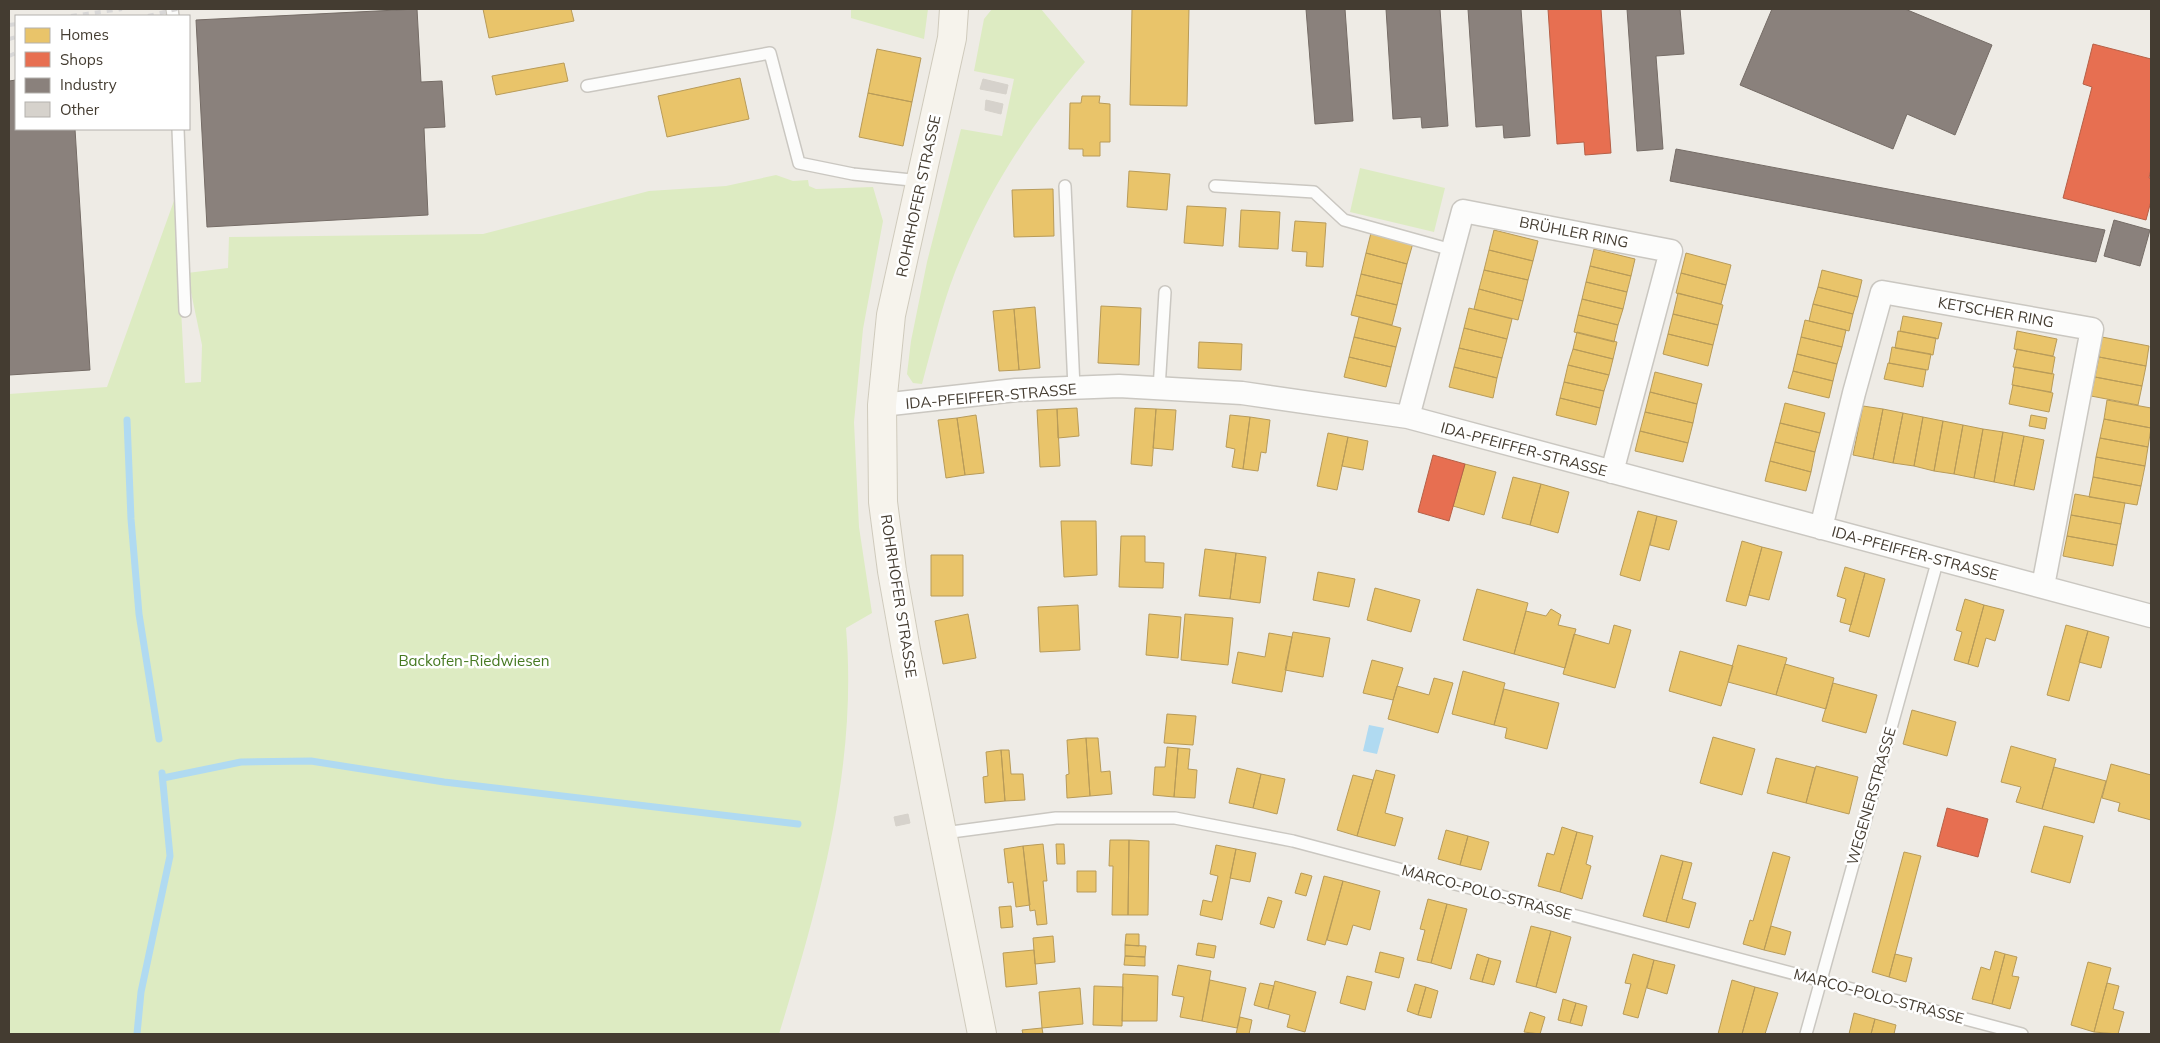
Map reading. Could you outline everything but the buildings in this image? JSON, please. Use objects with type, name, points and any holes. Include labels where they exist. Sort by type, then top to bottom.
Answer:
[{"type":"main road","name":"ROHRHOFER STRASSE","points":[[954,9],[952,38],[891,315],[882,405],[883,502],[892,571],[982,1034]]},
{"type":"main road","name":"ROHRHOFER STRASSE","points":[[952,38],[965,9]]},
{"type":"street","name":"BRÜHLER RING","points":[[1408,418],[1463,211],[1671,251],[1612,472]]},
{"type":"street","name":"KETSCHER RING","points":[[1821,528],[1854,393],[1882,292],[2092,329],[2043,586]]},
{"type":"street","name":"IDA-PFEIFFER-STRASSE","points":[[882,405],[1016,390],[1120,386],[1242,393],[1408,418],[2151,616]]},
{"type":"lane","points":[[587,86],[770,53],[799,163],[854,174],[922,181]]},
{"type":"lane","points":[[178,130],[185,310]]},
{"type":"lane","points":[[1065,186],[1074,388]]},
{"type":"lane","points":[[1215,186],[1314,192],[1344,220],[1452,250]]},
{"type":"lane","points":[[1159,389],[1165,292]]},
{"type":"lane","name":"WEGENERSTRASSE","points":[[1806,1034],[1819,980],[1938,559]]},
{"type":"lane","name":"MARCO-POLO-STRASSE","points":[[944,833],[1056,818],[1175,818],[1293,841],[2022,1034]]},
{"type":"green space","points":[[851,9],[928,9],[924,39],[851,18]]},
{"type":"green space","points":[[992,9],[1041,9],[1085,62],[1032,129],[988,202],[963,253],[950,285],[922,384],[913,383],[907,374],[911,341],[927,262],[961,129],[1002,136],[1014,79],[974,71],[984,19]]},
{"type":"green space","points":[[1360,168],[1445,188],[1434,232],[1350,212]]},
{"type":"green space","name":"Backofen-Riedwiesen","points":[[776,175],[793,181],[808,180],[809,186],[816,189],[873,187],[883,221],[863,329],[854,422],[859,527],[872,613],[846,628],[848,680],[841,783],[821,885],[779,1034],[9,1034],[9,394],[107,387],[175,198],[185,383],[201,382],[202,345],[187,273],[228,268],[229,237],[483,234],[649,191],[726,186]]},
{"type":"water","points":[[1369,725],[1384,728],[1377,754],[1363,751]]},
{"type":"waterway","points":[[127,420],[131,519],[139,614],[159,739]]},
{"type":"waterway","points":[[163,778],[241,762],[311,761],[444,782],[798,824]]},
{"type":"waterway","points":[[137,1034],[141,992],[170,856],[162,773]]},
{"type":"railway","points":[[78,15],[122,9]]},
{"type":"railway","points":[[152,15],[177,9]]},
{"type":"railway","points":[[9,25],[15,24]]},
{"type":"railway","points":[[9,39],[15,37]]},
{"type":"railway","points":[[9,56],[15,53]]}]
